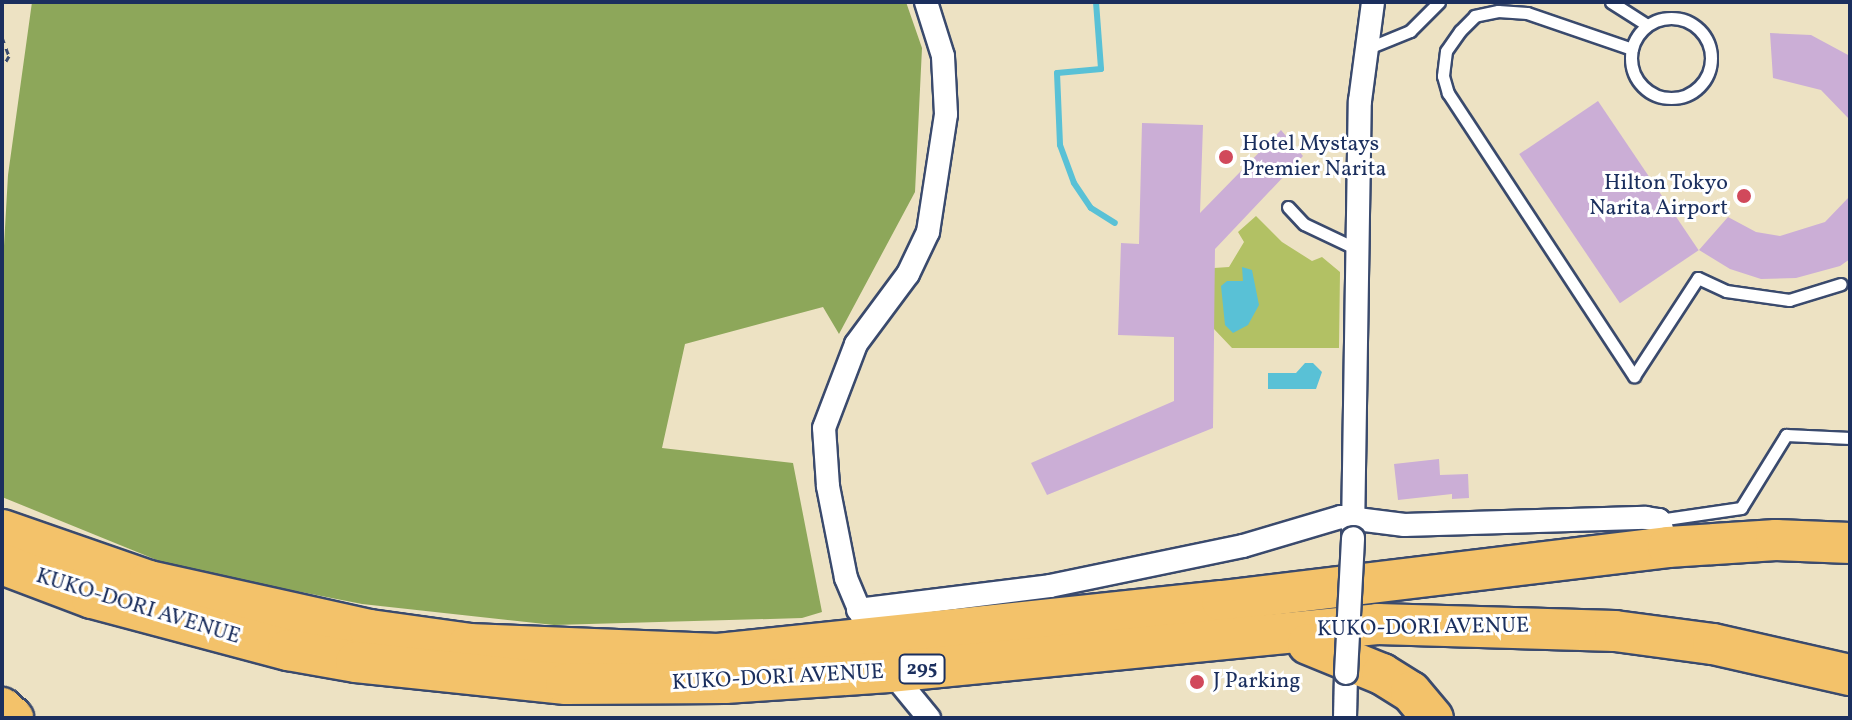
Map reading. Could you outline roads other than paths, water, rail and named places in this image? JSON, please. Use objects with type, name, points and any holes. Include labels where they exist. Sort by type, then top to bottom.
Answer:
[{"type":"highway","name":"KUKO-DORI AVENUE","points":[[2,530],[212,598],[309,620],[469,644],[718,654],[874,641],[943,666],[1252,633],[1378,624],[1522,625],[1713,644],[1850,675]]},
{"type":"highway","name":"KUKO-DORI AVENUE","points":[[2,564],[193,627],[288,650],[416,670],[641,685],[874,641],[1663,533],[1850,543]]},
{"type":"highway","points":[[1252,633],[1294,639],[1358,661],[1411,692],[1433,718]]},
{"type":"highway","points":[[2,708],[13,718]]},
{"type":"street","points":[[926,2],[943,56],[946,114],[928,232],[908,274],[856,344],[824,428],[828,486],[874,641],[929,718]]},
{"type":"street","points":[[1345,718],[1353,529],[1357,249],[1366,49],[1373,2]]},
{"type":"street","points":[[874,641],[1050,586],[1243,546],[1341,517],[1353,529],[1404,525],[1663,533]]},
{"type":"street","points":[[935,718],[927,700],[928,686],[943,666]]},
{"type":"lane","points":[[1366,49],[1410,31],[1439,2]]},
{"type":"lane","points":[[1611,2],[1647,25]]},
{"type":"lane","points":[[1632,49],[1527,13],[1475,16],[1446,51],[1443,76],[1448,93],[1491,153],[1634,376],[1698,278],[1726,291],[1789,300],[1841,284]]},
{"type":"lane","points":[[1664,18],[1683,19],[1700,29],[1708,42],[1711,65],[1702,84],[1670,99],[1650,93],[1637,81],[1630,59],[1632,49],[1647,25],[1664,18]]},
{"type":"lane","points":[[1288,207],[1304,224],[1357,249]]},
{"type":"lane","points":[[1663,533],[1741,508],[1786,435],[1850,438]]},
{"type":"water","points":[[1242,267],[1252,270],[1259,305],[1248,325],[1233,333],[1225,325],[1221,286],[1227,281],[1243,281]]},
{"type":"water","points":[[1305,363],[1313,363],[1322,372],[1316,389],[1268,389],[1268,373],[1296,373]]},
{"type":"waterway","points":[[1096,2],[1101,69],[1057,73],[1060,145],[1074,183],[1091,208],[1115,223]]},
{"type":"place","name":"Hotel Mystays Premier Narita","points":[[1226,157]]},
{"type":"place","name":"Hilton Tokyo Narita Airport","points":[[1744,196]]},
{"type":"place","name":"J Parking","points":[[1197,682]]}]
